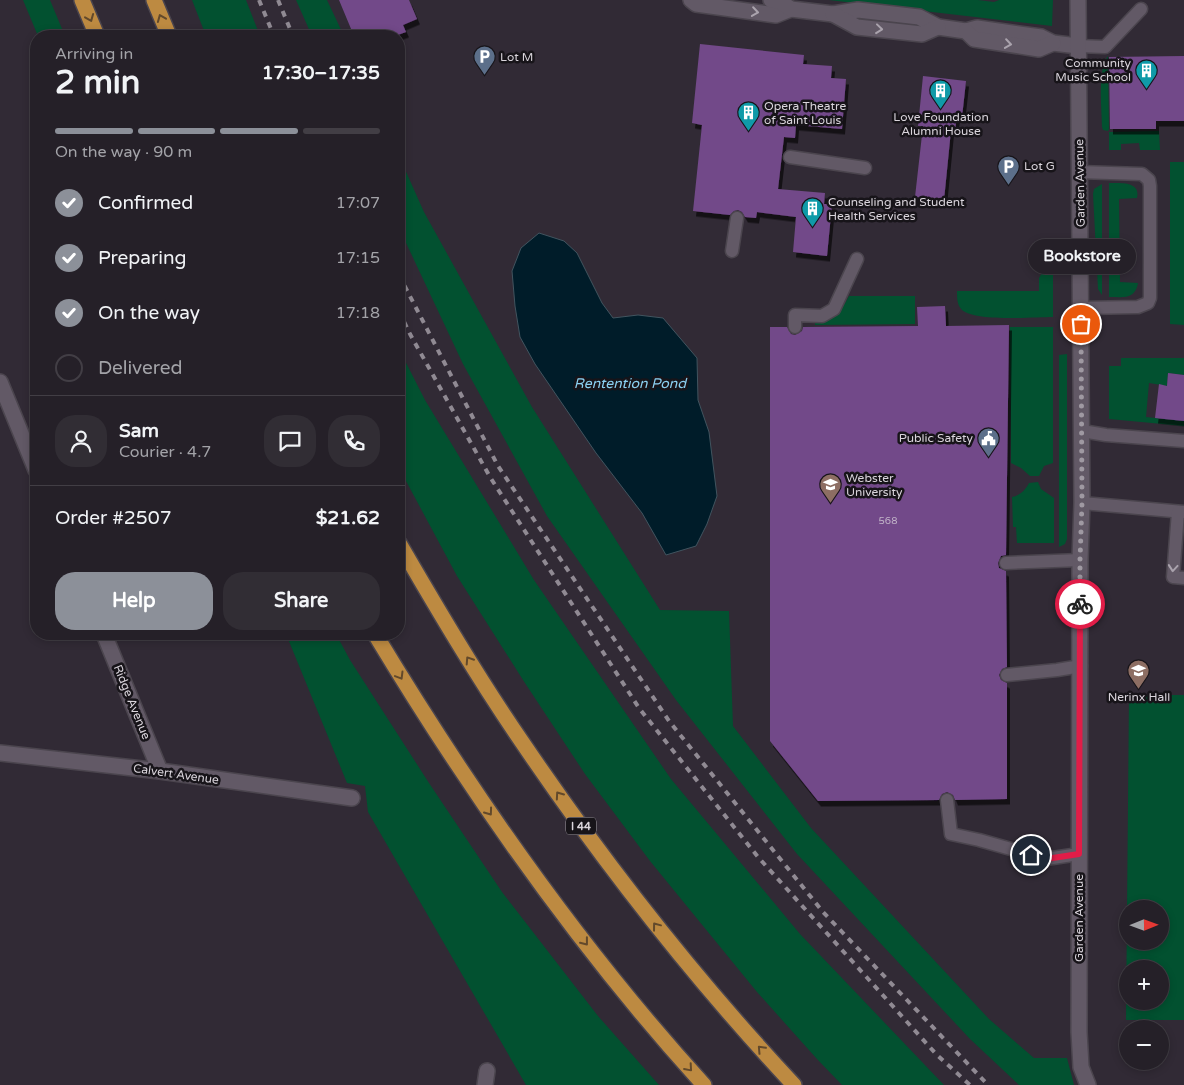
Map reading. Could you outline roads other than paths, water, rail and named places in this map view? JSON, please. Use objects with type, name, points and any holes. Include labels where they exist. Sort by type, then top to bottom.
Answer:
[{"type":"highway","points":[[82,0],[94,30]]},
{"type":"highway","points":[[154,0],[166,30]]},
{"type":"highway","name":"I 44","points":[[405,553],[457,642],[516,733],[590,838],[663,935],[741,1028],[794,1085]]},
{"type":"highway","points":[[379,640],[480,798],[549,896],[624,991],[704,1085]]},
{"type":"street","points":[[692,0],[696,4],[776,15],[791,9]]},
{"type":"street","points":[[771,0],[779,1],[791,9],[833,14],[858,10],[919,17],[938,27],[966,31],[977,28],[1040,37],[1053,43],[1078,46]]},
{"type":"street","name":"Garden Avenue","points":[[1078,0],[1082,431],[1079,1032],[1082,1067],[1088,1085]]},
{"type":"street","points":[[0,382],[30,455]]},
{"type":"street","name":"Ridge Avenue","points":[[106,640],[160,771]]},
{"type":"street","name":"Calvert Avenue","points":[[0,753],[160,771],[352,798]]},
{"type":"lane","points":[[1078,46],[1104,47],[1141,9]]},
{"type":"lane","points":[[790,157],[865,168]]},
{"type":"lane","points":[[1080,172],[1142,174],[1149,180],[1150,186],[1150,298],[1148,303],[1138,307],[1081,308]]},
{"type":"lane","points":[[732,251],[736,218]]},
{"type":"lane","points":[[795,327],[795,315],[822,316],[834,309],[857,259]]},
{"type":"lane","points":[[1082,431],[1106,435],[1184,441]]},
{"type":"lane","points":[[1082,503],[1181,512],[1173,577],[1184,578]]},
{"type":"lane","points":[[1006,563],[1080,560]]},
{"type":"lane","points":[[1006,675],[1080,666]]},
{"type":"lane","points":[[947,800],[951,834],[1046,859],[1079,854]]},
{"type":"water","name":"Rentention Pond","points":[[539,233],[564,241],[577,253],[602,303],[613,318],[638,315],[663,318],[697,358],[698,400],[709,432],[717,496],[707,524],[696,546],[666,555],[642,513],[596,453],[535,364],[520,337],[512,271],[521,248]]},
{"type":"railway","points":[[259,0],[272,30]]},
{"type":"railway","points":[[278,0],[290,30]]},
{"type":"railway","points":[[405,287],[498,466],[669,721],[823,912],[988,1085]]},
{"type":"railway","points":[[405,324],[490,477],[639,708],[758,857],[936,1054],[970,1085]]},
{"type":"place","name":"Lot M","points":[[484,76]]},
{"type":"place","name":"Community Music School","points":[[1147,89]]},
{"type":"place","name":"Love Foundation Alumni House","points":[[941,109]]},
{"type":"place","name":"Opera Theatre of Saint Louis","points":[[748,132]]},
{"type":"place","name":"Lot G","points":[[1008,185]]},
{"type":"place","name":"Counseling and Student Health Services","points":[[812,228]]},
{"type":"place","name":"Bookstore","points":[[1081,324]]},
{"type":"place","name":"Public Safety","points":[[989,457]]},
{"type":"place","name":"Webster University","points":[[830,504]]},
{"type":"place","name":"Nerinx Hall","points":[[1139,689]]}]
